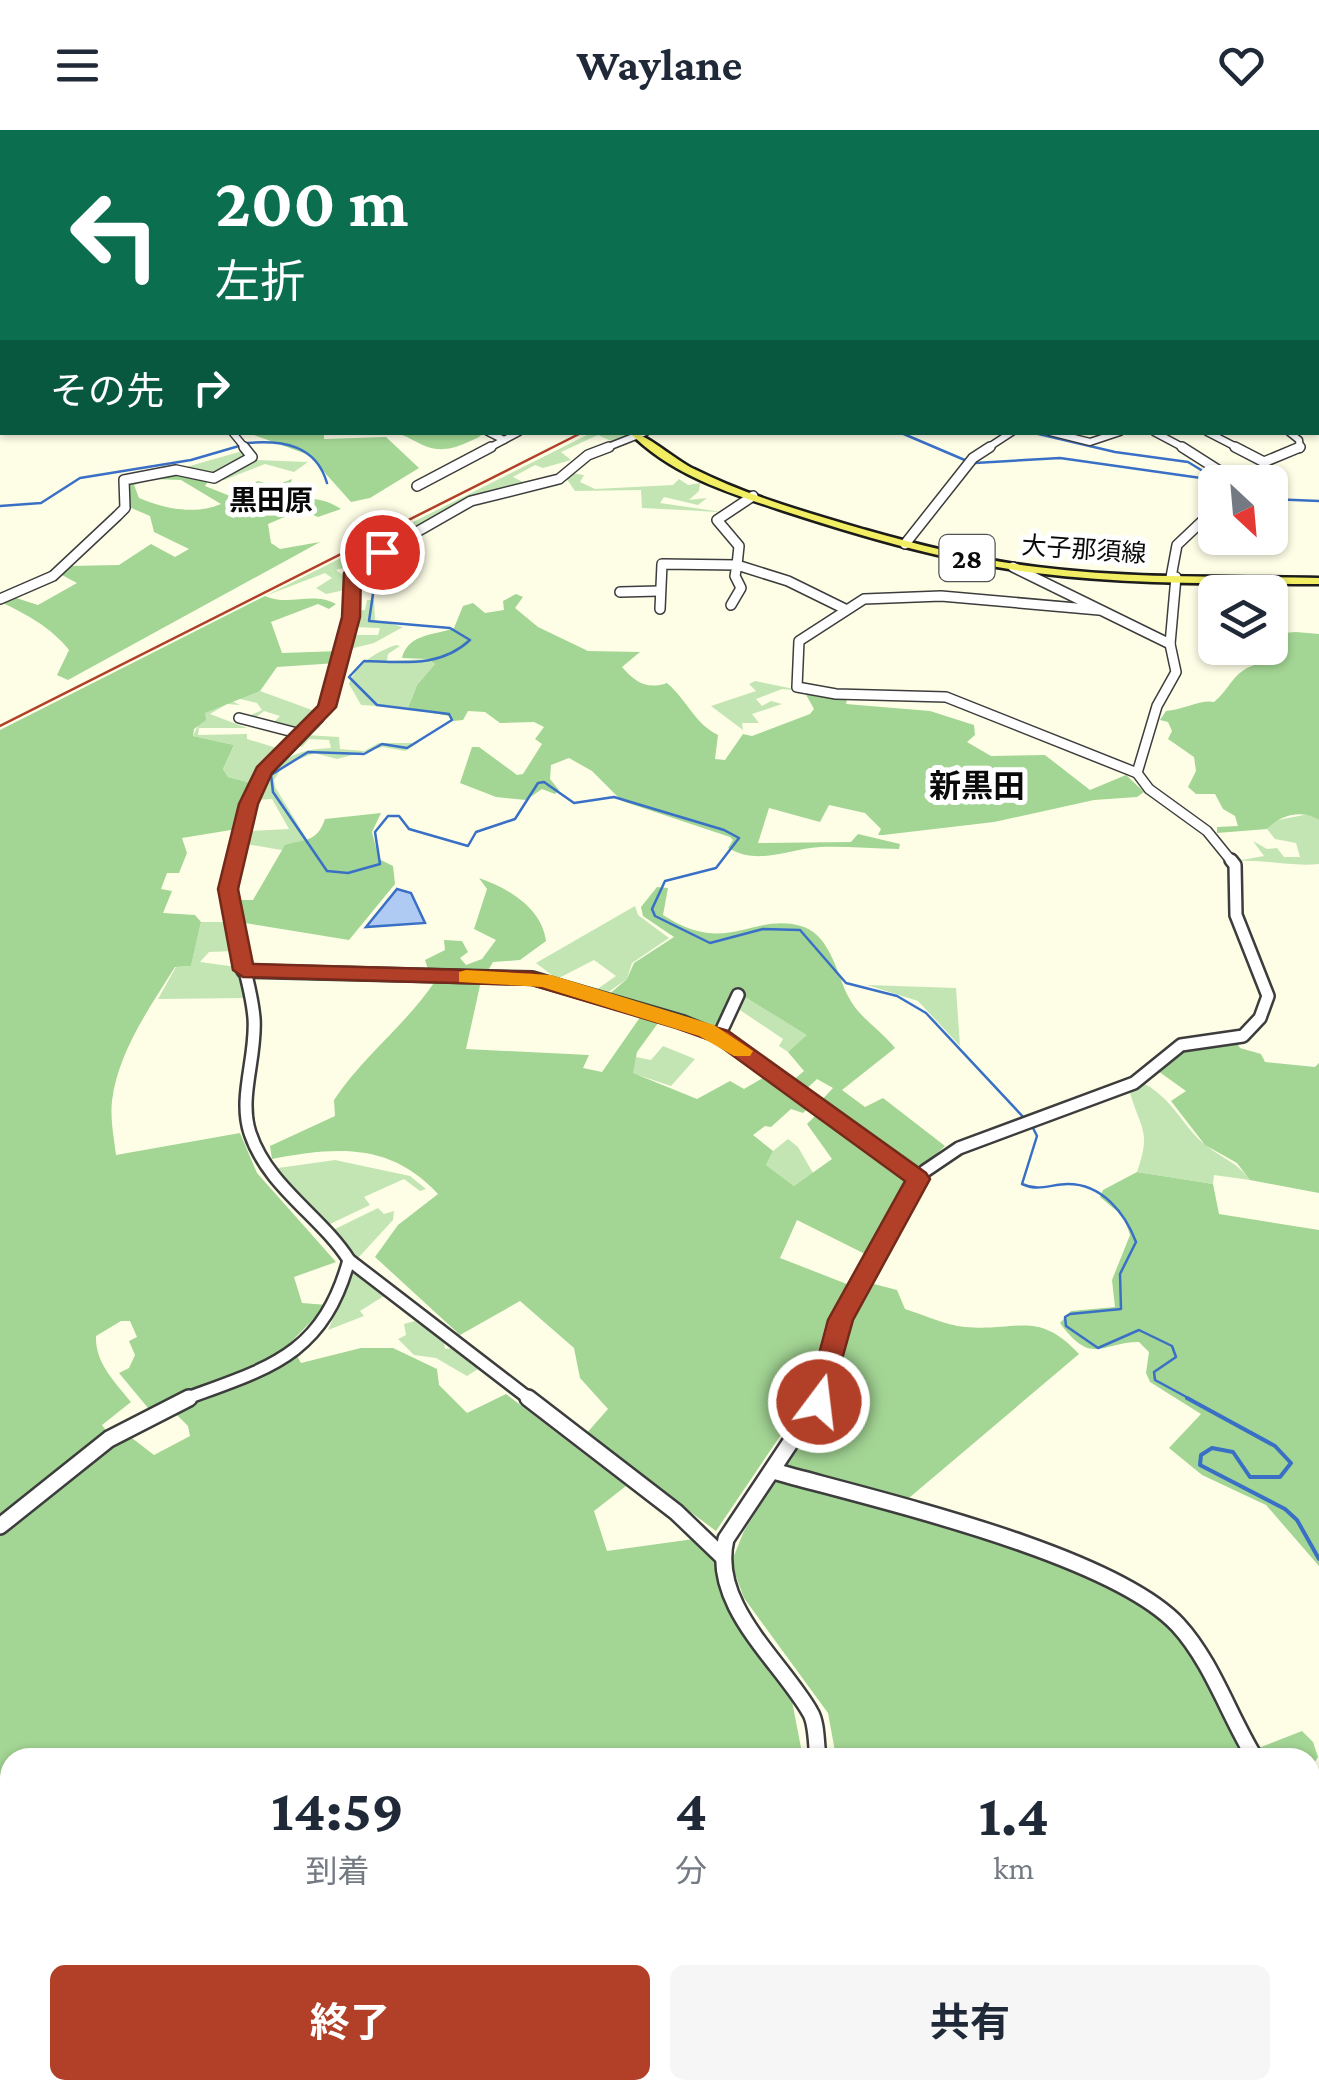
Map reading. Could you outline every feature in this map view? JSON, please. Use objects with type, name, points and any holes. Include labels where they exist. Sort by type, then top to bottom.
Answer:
[{"type":"main road","name":"大子那須線","points":[[641,435],[682,468],[753,496],[905,544],[1013,567],[1319,581]]},
{"type":"street","points":[[0,599],[53,576],[117,516],[125,508],[124,480],[176,470],[214,478],[253,456],[234,435]]},
{"type":"street","points":[[494,435],[504,440]]},
{"type":"street","points":[[417,486],[513,435]]},
{"type":"street","points":[[638,435],[588,455],[559,479],[471,501],[357,566],[352,578],[351,617],[331,696],[301,734],[263,771],[248,804],[228,889],[254,1019],[247,1117],[250,1132],[278,1184],[336,1240],[349,1260],[676,1512],[722,1556]]},
{"type":"street","points":[[905,544],[972,458],[1007,435]]},
{"type":"street","points":[[1062,435],[1090,442],[1111,435]]},
{"type":"street","points":[[1160,435],[1215,465]]},
{"type":"street","points":[[1212,435],[1264,462],[1301,450],[1299,440],[1292,435]]},
{"type":"street","points":[[731,606],[741,588],[735,576],[739,546],[717,520],[753,496]]},
{"type":"street","points":[[1137,773],[1158,706],[1176,672],[1170,644],[1178,593],[1170,558],[1176,542],[1198,523]]},
{"type":"street","points":[[660,608],[662,564],[738,565],[788,581],[845,610]]},
{"type":"street","points":[[1013,567],[1170,644]]},
{"type":"street","points":[[620,592],[659,592]]},
{"type":"street","points":[[817,1748],[813,1715],[768,1658],[733,1598],[722,1556],[726,1539],[819,1402],[840,1320],[918,1179],[959,1148],[1122,1088],[1169,1051],[1243,1036],[1260,1018],[1268,996],[1234,908],[1234,865],[1207,830],[1149,789],[1137,773],[946,698],[836,694],[797,688],[799,641],[864,599],[941,596],[1099,610]]},
{"type":"street","points":[[238,718],[301,734]]},
{"type":"street","points":[[243,970],[544,980],[720,1036],[918,1179]]},
{"type":"street","points":[[720,1036],[738,995]]},
{"type":"street","points":[[0,1526],[146,1416],[247,1379],[291,1354],[330,1316],[349,1260]]},
{"type":"street","points":[[773,1471],[997,1539],[1130,1588],[1177,1624],[1250,1748]]},
{"type":"green space","points":[[254,435],[386,437],[419,468],[370,498],[351,502],[309,455]]},
{"type":"green space","points":[[402,435],[481,435],[452,448],[431,448]]},
{"type":"green space","points":[[587,435],[598,435],[561,452],[571,460],[543,468],[535,465],[513,477],[523,482],[336,570],[346,577],[345,590],[326,594],[316,588],[332,578],[325,573],[265,596]]},
{"type":"green space","points":[[598,435],[633,437],[615,443]]},
{"type":"green space","points":[[246,450],[257,460],[308,462],[294,472],[265,464],[224,480],[179,469]]},
{"type":"green space","points":[[172,471],[208,481],[205,486],[230,496],[258,481],[275,486],[292,479],[288,491],[341,509],[318,517],[301,510],[268,524],[271,543],[280,549],[320,542],[68,680],[57,675],[69,650],[46,628],[1,602],[13,597],[38,605],[77,583],[60,574],[69,566],[119,565],[151,544],[175,557],[189,549],[154,532],[150,516],[129,507],[125,483]],"holes":[[[152,479],[181,480],[221,504],[190,510],[170,508],[139,498],[134,485]]]},
{"type":"green space","points":[[571,473],[584,475],[580,482],[595,489],[673,485],[679,479],[688,485],[700,483],[699,491],[689,500],[707,498],[698,505],[664,497],[660,503],[722,512],[642,508],[641,490],[575,491],[566,478]]},
{"type":"green space","points":[[516,594],[523,597],[515,608],[538,627],[588,651],[640,652],[622,667],[642,683],[667,683],[703,725],[718,735],[715,759],[725,760],[743,734],[752,736],[810,714],[814,709],[804,691],[847,699],[846,704],[930,711],[974,725],[975,735],[967,742],[991,756],[1045,755],[1090,790],[1126,775],[1144,792],[1137,797],[1094,800],[994,822],[883,835],[878,835],[881,829],[865,813],[829,805],[820,822],[769,808],[758,843],[851,842],[858,834],[900,844],[899,849],[820,847],[762,856],[728,848],[733,840],[730,837],[622,801],[592,771],[569,758],[551,765],[550,779],[559,790],[555,794],[542,789],[526,800],[496,797],[460,783],[472,747],[479,747],[517,775],[523,774],[542,744],[535,739],[544,727],[534,722],[500,723],[485,712],[468,711],[463,720],[453,721],[449,716],[408,708],[417,685],[435,664],[428,659],[402,658],[417,639],[454,628],[463,606],[473,603],[485,613],[504,610],[503,601]]},
{"type":"green space","points":[[265,596],[327,600],[336,604],[329,609],[318,604],[271,622],[282,653],[340,651],[337,663],[277,667],[260,691],[205,713],[206,720],[194,729],[193,736],[234,745],[223,769],[228,777],[251,783],[237,829],[182,838],[187,853],[179,873],[167,873],[161,889],[172,891],[163,913],[195,915],[201,922],[191,966],[175,967],[136,1031],[121,1065],[112,1108],[116,1155],[240,1133],[257,1173],[336,1262],[294,1277],[302,1303],[327,1305],[290,1343],[301,1363],[361,1348],[393,1348],[437,1369],[439,1385],[467,1413],[506,1394],[626,1486],[594,1511],[607,1551],[694,1539],[717,1562],[721,1596],[791,1696],[801,1748],[0,1748],[0,730]],"holes":[[[121,1321],[130,1321],[137,1337],[129,1341],[135,1355],[129,1368],[119,1373],[148,1408],[172,1410],[188,1426],[190,1436],[154,1455],[128,1435],[113,1440],[102,1425],[131,1402],[102,1363],[96,1336]]]},
{"type":"green space","points":[[367,600],[374,600],[375,620],[403,627],[374,643],[346,650],[350,635],[378,635],[380,628],[352,627],[355,611],[365,610]]},
{"type":"green space","points":[[1288,633],[1319,634],[1319,820],[1292,815],[1267,829],[1217,833],[1217,827],[1238,826],[1235,816],[1223,809],[1215,794],[1196,794],[1188,787],[1196,771],[1194,757],[1168,739],[1172,731],[1168,722],[1160,720],[1166,711],[1214,702],[1241,672],[1254,665],[1288,665]]},
{"type":"green space","points":[[400,646],[388,654],[387,661],[428,659],[435,664],[417,685],[408,708],[361,705],[349,684],[352,677],[368,659]]},
{"type":"green space","points":[[755,681],[804,691],[782,689],[756,699],[762,706],[771,701],[782,704],[752,714],[759,723],[742,723],[743,730],[711,706],[756,691],[749,684]]},
{"type":"green space","points":[[260,691],[312,710],[313,714],[296,731],[272,724],[280,716],[264,711],[255,718],[249,716],[262,710],[257,703],[236,698]]},
{"type":"green space","points":[[230,700],[240,705],[227,704],[210,714],[247,728],[199,728],[198,735],[247,734],[247,739],[280,749],[251,783],[228,777],[223,769],[234,745],[193,736],[204,713]]},
{"type":"green space","points":[[306,735],[339,737],[340,749],[364,751],[379,743],[418,743],[405,751],[383,747],[337,759],[314,753],[283,766],[274,780],[275,787],[308,841],[281,850],[246,844],[250,831],[289,829],[272,799],[256,800],[267,776],[284,760],[305,751],[331,748],[329,740],[309,739],[302,747],[296,745]]},
{"type":"green space","points":[[381,813],[372,832],[379,859],[393,866],[395,884],[349,940],[239,922],[234,917],[235,900],[253,900],[285,845],[314,836],[325,819]]},
{"type":"green space","points":[[1309,814],[1319,820],[1319,864],[1236,861],[1264,856],[1253,841],[1267,849],[1277,848],[1284,857],[1300,857],[1296,843],[1275,839],[1267,829],[1273,821]]},
{"type":"green space","points":[[479,878],[501,887],[531,909],[546,941],[520,960],[493,962],[486,974],[429,972],[425,960],[445,950],[444,940],[462,941],[468,952],[460,958],[466,965],[482,959],[496,940],[474,929],[487,889]]},
{"type":"green space","points":[[657,887],[668,888],[663,915],[686,927],[723,933],[786,923],[804,927],[821,939],[852,1004],[895,1048],[842,1090],[865,1107],[883,1098],[945,1146],[918,1170],[819,1103],[833,1088],[817,1079],[800,1095],[812,1104],[803,1113],[791,1109],[771,1127],[765,1126],[753,1135],[773,1151],[766,1165],[794,1186],[832,1159],[807,1124],[820,1111],[912,1179],[869,1256],[797,1220],[780,1258],[852,1286],[825,1326],[805,1399],[716,1531],[586,1434],[608,1409],[580,1378],[574,1348],[520,1301],[460,1335],[375,1257],[398,1225],[438,1194],[420,1177],[401,1165],[361,1152],[318,1152],[272,1159],[270,1146],[335,1116],[334,1100],[436,980],[481,981],[466,1049],[589,1055],[583,1068],[602,1072],[643,1013],[661,1019],[637,1052],[633,1073],[697,1099],[730,1081],[744,1089],[768,1075],[791,1082],[804,1071],[788,1052],[807,1035],[745,997],[731,1004],[719,1030],[607,996],[627,979],[634,963],[674,937],[643,916],[641,907]]},
{"type":"green space","points":[[635,906],[638,915],[669,938],[632,963],[627,979],[604,995],[593,992],[616,976],[594,960],[557,979],[536,963]]},
{"type":"green space","points":[[201,922],[228,922],[235,951],[209,952],[200,962],[237,967],[246,998],[158,999],[176,967],[191,966]]},
{"type":"green space","points":[[867,985],[956,988],[960,1046],[918,1001]]},
{"type":"green space","points":[[745,997],[808,1035],[788,1052],[779,1046],[783,1039],[731,1004]]},
{"type":"green space","points":[[1237,1043],[1240,1048],[1261,1054],[1265,1062],[1315,1067],[1319,1063],[1319,1193],[1250,1180],[1237,1163],[1205,1145],[1171,1101],[1186,1091],[1158,1071],[1166,1062],[1193,1048]]},
{"type":"green space","points":[[663,1046],[695,1059],[671,1086],[632,1073],[636,1057],[651,1060]]},
{"type":"green space","points":[[1145,1084],[1165,1099],[1198,1139],[1250,1180],[1214,1175],[1213,1184],[1137,1172],[1144,1140],[1130,1093]]},
{"type":"green space","points":[[788,1139],[798,1147],[813,1173],[794,1186],[766,1165],[773,1151]]},
{"type":"green space","points":[[335,1160],[410,1176],[426,1189],[420,1191],[404,1179],[364,1197],[370,1205],[328,1225],[271,1169]]},
{"type":"green space","points":[[1137,1172],[1213,1184],[1219,1214],[1319,1230],[1319,1566],[1266,1505],[1202,1475],[1169,1448],[1201,1414],[1150,1382],[1146,1373],[1149,1352],[1139,1342],[1089,1348],[1060,1323],[1071,1311],[1115,1307],[1112,1280],[1130,1235],[1124,1217],[1100,1197],[1103,1190]]},
{"type":"green space","points":[[378,1208],[384,1214],[394,1211],[393,1220],[358,1258],[333,1230]]},
{"type":"green space","points":[[355,1270],[384,1296],[360,1311],[364,1316],[328,1330]]},
{"type":"green space","points":[[874,1284],[897,1290],[905,1309],[935,1320],[965,1327],[1038,1327],[1064,1340],[1079,1354],[903,1503],[780,1469],[824,1414],[852,1317]]},
{"type":"green space","points":[[415,1321],[444,1341],[445,1349],[453,1348],[478,1369],[467,1376],[436,1358],[414,1355],[398,1339],[406,1335],[404,1324]]},
{"type":"green space","points":[[777,1478],[1088,1575],[1121,1590],[1168,1623],[1227,1714],[1255,1748],[834,1748],[828,1713],[744,1598],[731,1563],[744,1531]]},
{"type":"green space","points":[[1302,1731],[1315,1748],[1259,1748]]},
{"type":"water","points":[[397,889],[411,893],[425,923],[366,927]]},
{"type":"waterway","points":[[906,435],[967,461]]},
{"type":"waterway","points":[[1043,435],[1115,452],[1188,462],[1198,468]]},
{"type":"waterway","points":[[247,443],[296,448],[315,460],[327,483]]},
{"type":"waterway","points":[[0,506],[41,503],[80,478],[191,460],[239,446]]},
{"type":"waterway","points":[[975,463],[1060,458],[1198,478]]},
{"type":"waterway","points":[[1288,500],[1319,501]]},
{"type":"waterway","points":[[404,541],[394,555],[365,571],[373,594],[369,621],[450,628],[470,640],[434,659],[364,661],[349,677],[377,705],[449,714],[452,720],[407,748],[382,744],[364,754],[308,752],[271,775],[273,792],[327,871],[348,873],[380,864],[375,832],[388,816],[399,816],[409,829],[468,846],[476,832],[515,819],[538,783],[544,782],[574,803],[614,797],[724,830],[739,838],[716,868],[665,881],[652,909],[655,916],[710,943],[763,929],[800,930],[846,983],[897,996],[926,1013],[1026,1120]]},
{"type":"waterway","points":[[1032,1126],[1037,1136],[1022,1184],[1040,1188],[1068,1184],[1091,1189],[1119,1211],[1136,1242],[1120,1274],[1121,1309],[1070,1314],[1065,1317],[1066,1326],[1098,1348],[1139,1330],[1172,1346],[1176,1357],[1154,1372],[1155,1380],[1192,1400]]},
{"type":"waterway","points":[[1187,1398],[1275,1446],[1291,1463],[1280,1477],[1250,1477],[1233,1452],[1212,1448],[1201,1455],[1200,1465],[1285,1509],[1297,1520],[1319,1559]]},
{"type":"railway","points":[[0,726],[577,435]]},
{"type":"slow traffic","points":[[466,977],[544,980],[707,1030],[742,1051]]},
{"type":"district","name":"黒田原","points":[[271,500]]},
{"type":"district","name":"新黒田","points":[[977,786]]},
{"type":"route","points":[[382,552],[362,562],[353,573],[351,617],[326,707],[263,771],[248,804],[228,889],[228,906],[243,970],[532,978],[683,1022],[721,1036],[918,1179],[840,1320],[819,1402]]}]
